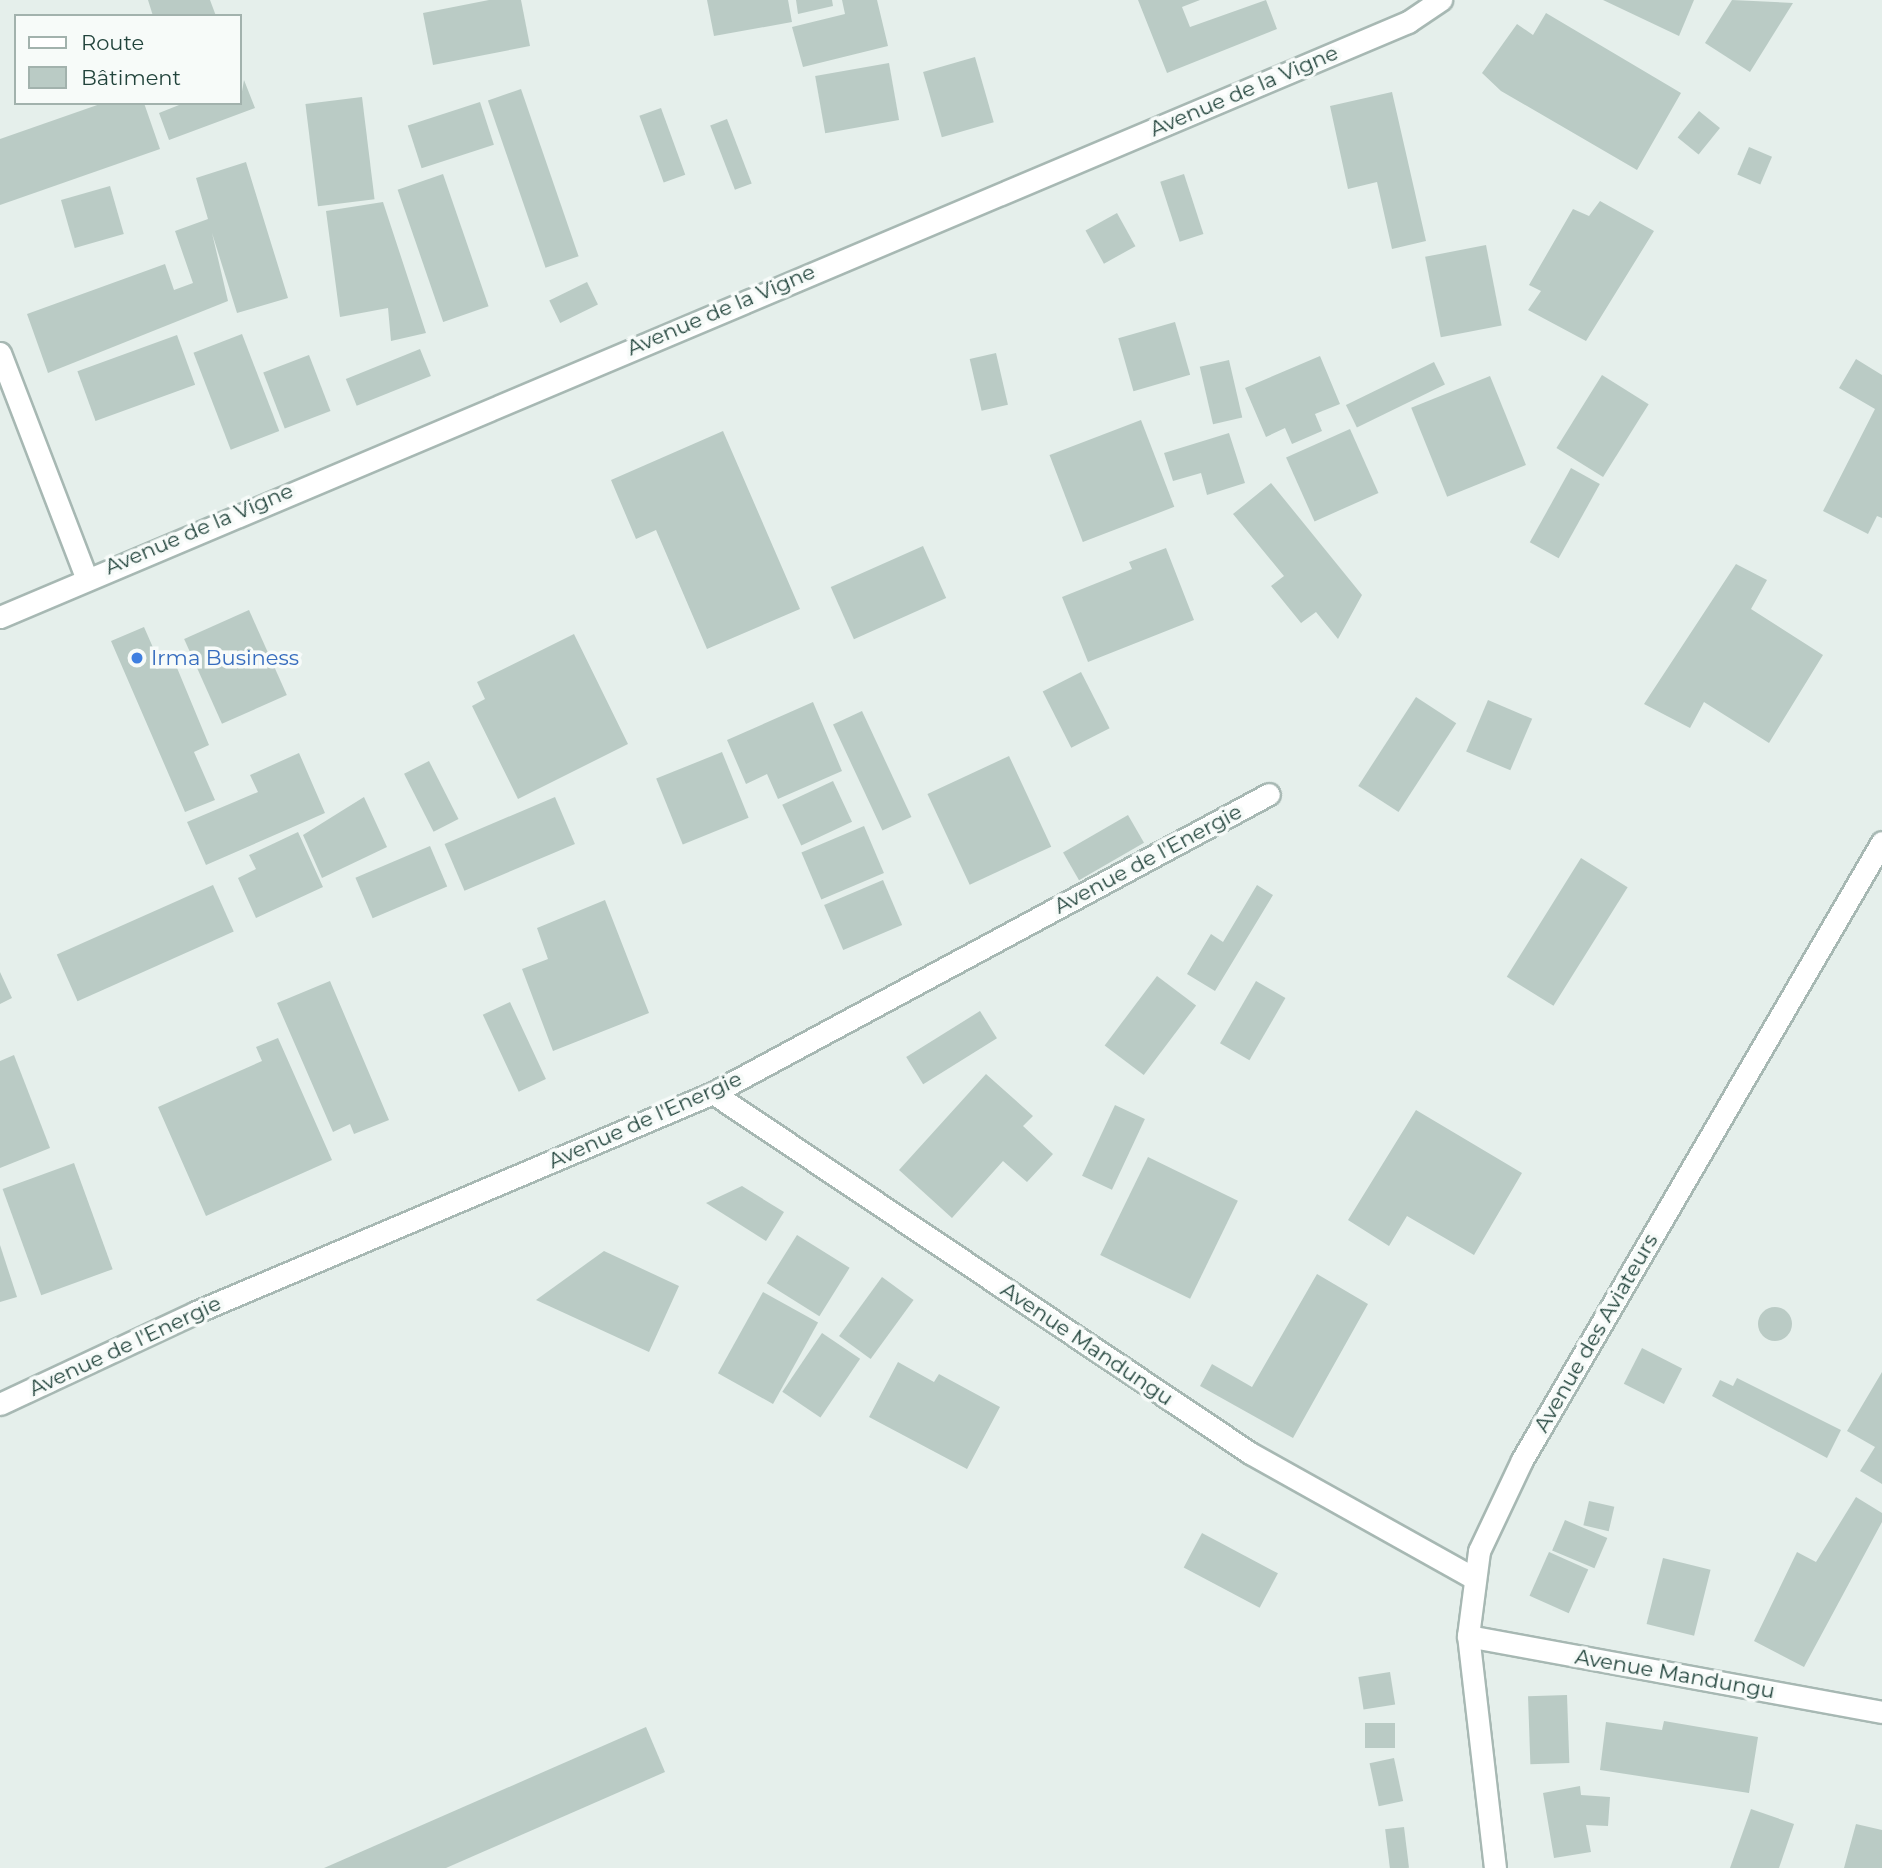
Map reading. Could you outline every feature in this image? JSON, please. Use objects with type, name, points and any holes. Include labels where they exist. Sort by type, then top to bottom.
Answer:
[{"type":"street","name":"Avenue de la Vigne","points":[[0,617],[86,577],[1408,22],[1441,0]]},
{"type":"street","points":[[0,353],[86,577]]},
{"type":"street","name":"Avenue de l'Energie","points":[[0,1404],[196,1312],[713,1093],[1269,794]]},
{"type":"street","name":"Avenue des Aviateurs","points":[[1495,1868],[1468,1636],[1472,1577],[1492,1517],[1522,1460],[1882,842]]},
{"type":"street","name":"Avenue Mandungu","points":[[713,1093],[1250,1453],[1472,1577]]},
{"type":"street","name":"Avenue Mandungu","points":[[1468,1636],[1882,1712]]},
{"type":"building","points":[[148,0],[210,0],[215,14],[152,14]]},
{"type":"building","points":[[489,0],[521,0],[530,46],[433,65],[423,13]]},
{"type":"building","points":[[707,0],[788,0],[792,22],[714,36]]},
{"type":"building","points":[[796,0],[832,0],[833,6],[798,14]]},
{"type":"building","points":[[842,0],[877,0],[888,46],[803,67],[792,27],[845,14]]},
{"type":"building","points":[[1138,0],[1200,0],[1182,7],[1190,27],[1266,0],[1277,29],[1167,73]]},
{"type":"building","points":[[1603,0],[1694,0],[1679,36]]},
{"type":"building","points":[[1732,0],[1793,3],[1750,72],[1705,43]]},
{"type":"building","points":[[1546,13],[1681,93],[1637,170],[1501,91],[1482,73],[1517,24],[1533,35]]},
{"type":"building","points":[[975,57],[994,122],[942,137],[923,72]]},
{"type":"building","points":[[889,63],[899,120],[825,133],[815,76]]},
{"type":"building","points":[[244,80],[255,108],[169,140],[159,113],[179,105],[242,105]]},
{"type":"building","points":[[521,89],[579,256],[546,268],[488,100]]},
{"type":"building","points":[[1392,92],[1426,241],[1392,249],[1377,182],[1348,189],[1330,106]]},
{"type":"building","points":[[362,97],[375,199],[318,206],[305,104]]},
{"type":"building","points":[[480,102],[494,145],[422,168],[408,125]]},
{"type":"building","points":[[97,105],[145,105],[160,149],[0,205],[0,139]]},
{"type":"building","points":[[661,108],[685,175],[664,183],[639,116]]},
{"type":"building","points":[[1699,111],[1720,128],[1699,154],[1678,137]]},
{"type":"building","points":[[727,119],[752,183],[735,190],[710,125]]},
{"type":"building","points":[[1749,147],[1772,157],[1760,184],[1737,175]]},
{"type":"building","points":[[246,162],[288,298],[237,313],[212,233],[228,301],[48,373],[27,314],[165,264],[174,290],[193,283],[175,231],[208,219],[196,178]]},
{"type":"building","points":[[443,174],[489,306],[443,322],[398,190]]},
{"type":"building","points":[[1184,174],[1203,234],[1180,242],[1160,182]]},
{"type":"building","points":[[110,186],[124,234],[75,248],[61,200]]},
{"type":"building","points":[[1600,201],[1654,231],[1586,341],[1528,310],[1541,291],[1529,285],[1573,209],[1589,216]]},
{"type":"building","points":[[383,202],[426,333],[391,341],[388,308],[340,317],[326,211]]},
{"type":"building","points":[[1117,213],[1135,246],[1104,264],[1086,230]]},
{"type":"building","points":[[1486,245],[1502,325],[1441,337],[1425,257]]},
{"type":"building","points":[[587,282],[598,304],[560,323],[549,300]]},
{"type":"building","points":[[1175,322],[1190,375],[1133,391],[1118,338]]},
{"type":"building","points":[[242,334],[279,431],[231,450],[193,353]]},
{"type":"building","points":[[177,335],[195,385],[96,421],[77,371]]},
{"type":"building","points":[[420,349],[431,376],[357,406],[346,379]]},
{"type":"building","points":[[996,353],[1008,405],[982,411],[970,359]]},
{"type":"building","points":[[309,355],[331,411],[285,429],[263,373]]},
{"type":"building","points":[[1320,356],[1340,404],[1315,414],[1322,431],[1292,444],[1285,428],[1266,437],[1245,388]]},
{"type":"building","points":[[1856,359],[1882,375],[1882,518],[1877,516],[1868,534],[1823,511],[1875,409],[1839,388]]},
{"type":"building","points":[[1229,360],[1242,417],[1213,424],[1200,367]]},
{"type":"building","points":[[1434,362],[1445,384],[1357,427],[1346,405]]},
{"type":"building","points":[[1602,375],[1649,404],[1603,477],[1556,448]]},
{"type":"building","points":[[1490,376],[1526,465],[1447,497],[1411,408]]},
{"type":"building","points":[[1141,420],[1174,507],[1083,542],[1050,455]]},
{"type":"building","points":[[1350,429],[1378,493],[1315,521],[1286,457]]},
{"type":"building","points":[[723,431],[800,609],[707,649],[656,530],[636,539],[611,480]]},
{"type":"building","points":[[1229,433],[1245,483],[1207,495],[1201,473],[1173,481],[1164,453]]},
{"type":"building","points":[[1571,468],[1600,484],[1559,558],[1530,542]]},
{"type":"building","points":[[1271,483],[1362,595],[1338,639],[1316,612],[1301,623],[1271,586],[1284,576],[1233,514]]},
{"type":"building","points":[[923,546],[946,598],[854,639],[831,587]]},
{"type":"building","points":[[1166,548],[1194,620],[1088,662],[1062,597],[1132,569],[1129,562]]},
{"type":"building","points":[[1736,564],[1767,580],[1751,609],[1823,655],[1769,743],[1704,702],[1690,728],[1644,704]]},
{"type":"building","points":[[249,610],[287,695],[222,724],[184,639]]},
{"type":"building","points":[[144,627],[162,668],[175,663],[209,745],[194,752],[215,800],[185,812],[111,641]]},
{"type":"building","points":[[574,634],[628,744],[518,799],[472,706],[485,699],[477,682]]},
{"type":"building","points":[[1081,672],[1110,728],[1071,748],[1043,692]]},
{"type":"building","points":[[1416,697],[1456,723],[1399,812],[1358,786]]},
{"type":"building","points":[[1488,700],[1532,719],[1510,770],[1466,752]]},
{"type":"building","points":[[813,702],[842,771],[778,799],[767,774],[746,784],[727,740]]},
{"type":"building","points":[[862,711],[911,817],[882,831],[833,725]]},
{"type":"building","points":[[722,752],[749,818],[683,844],[656,779]]},
{"type":"building","points":[[299,753],[325,813],[206,865],[187,822],[258,792],[250,775]]},
{"type":"building","points":[[1009,756],[1051,847],[970,885],[927,794]]},
{"type":"building","points":[[429,761],[459,819],[434,832],[404,774]]},
{"type":"building","points":[[833,781],[852,822],[801,845],[782,805]]},
{"type":"building","points":[[364,797],[387,847],[322,878],[303,835]]},
{"type":"building","points":[[555,797],[575,844],[464,891],[445,844]]},
{"type":"building","points":[[1128,815],[1144,843],[1079,880],[1063,852]]},
{"type":"building","points":[[864,826],[884,873],[821,900],[801,853]]},
{"type":"building","points":[[298,832],[323,887],[256,918],[238,878],[256,869],[249,855]]},
{"type":"building","points":[[430,846],[447,887],[373,918],[355,878]]},
{"type":"building","points":[[1581,858],[1628,887],[1553,1006],[1507,977]]},
{"type":"building","points":[[883,880],[902,925],[843,950],[824,905]]},
{"type":"building","points":[[213,885],[234,932],[78,1001],[57,955]]},
{"type":"building","points":[[1257,885],[1273,895],[1215,991],[1187,974],[1211,934],[1223,942]]},
{"type":"building","points":[[605,900],[649,1013],[553,1051],[522,969],[548,959],[537,928]]},
{"type":"building","points":[[0,972],[12,998],[0,1004]]},
{"type":"building","points":[[1157,976],[1196,1005],[1144,1075],[1105,1045]]},
{"type":"building","points":[[330,981],[389,1120],[354,1134],[350,1124],[333,1132],[277,1003]]},
{"type":"building","points":[[1256,981],[1285,998],[1249,1060],[1220,1043]]},
{"type":"building","points":[[510,1002],[546,1079],[519,1092],[483,1015]]},
{"type":"building","points":[[980,1011],[997,1038],[923,1084],[906,1057]]},
{"type":"building","points":[[278,1038],[332,1160],[206,1216],[158,1107],[262,1061],[256,1047]]},
{"type":"building","points":[[14,1055],[50,1148],[0,1168],[0,1061]]},
{"type":"building","points":[[986,1074],[1033,1116],[1023,1126],[1053,1154],[1027,1182],[1003,1161],[952,1218],[899,1170]]},
{"type":"building","points":[[1115,1105],[1145,1119],[1112,1190],[1082,1176]]},
{"type":"building","points":[[1416,1110],[1522,1173],[1474,1255],[1407,1216],[1389,1246],[1348,1220]]},
{"type":"building","points":[[1148,1157],[1238,1201],[1190,1299],[1100,1255]]},
{"type":"building","points":[[74,1163],[113,1269],[41,1295],[3,1189]]},
{"type":"building","points":[[742,1186],[784,1212],[766,1241],[706,1203]]},
{"type":"building","points":[[797,1235],[850,1268],[819,1316],[767,1283]]},
{"type":"building","points":[[0,1245],[17,1297],[0,1302]]},
{"type":"building","points":[[604,1251],[679,1286],[649,1352],[536,1300]]},
{"type":"building","points":[[1317,1274],[1368,1304],[1293,1438],[1200,1386],[1212,1364],[1252,1387]]},
{"type":"building","points":[[882,1277],[914,1300],[871,1359],[839,1336]]},
{"type":"building","points":[[763,1292],[818,1323],[773,1404],[718,1373]]},
{"type":"building","points":[[1775,1307],[1787,1312],[1792,1324],[1787,1336],[1775,1341],[1763,1336],[1758,1324],[1763,1312]]},
{"type":"building","points":[[822,1333],[860,1359],[820,1418],[782,1392]]},
{"type":"building","points":[[1642,1348],[1682,1368],[1664,1404],[1624,1384]]},
{"type":"building","points":[[898,1362],[934,1382],[939,1374],[1000,1407],[967,1469],[869,1417]]},
{"type":"building","points":[[1882,1372],[1882,1484],[1860,1471],[1875,1447],[1847,1431]]},
{"type":"building","points":[[1737,1378],[1841,1430],[1827,1458],[1712,1396],[1720,1380],[1733,1386]]},
{"type":"building","points":[[1856,1497],[1882,1513],[1882,1522],[1804,1667],[1754,1641],[1797,1552],[1816,1562]]},
{"type":"building","points":[[1589,1501],[1614,1507],[1609,1531],[1583,1525]]},
{"type":"building","points":[[1565,1520],[1607,1538],[1594,1568],[1552,1550]]},
{"type":"building","points":[[1202,1533],[1278,1573],[1260,1608],[1184,1567]]},
{"type":"building","points":[[1549,1552],[1588,1569],[1569,1613],[1529,1596]]},
{"type":"building","points":[[1663,1558],[1711,1570],[1694,1636],[1647,1624]]},
{"type":"building","points":[[1390,1672],[1395,1705],[1364,1710],[1358,1677]]},
{"type":"building","points":[[1567,1695],[1569,1763],[1530,1764],[1528,1696]]},
{"type":"building","points":[[1664,1721],[1758,1737],[1749,1793],[1600,1770],[1606,1722],[1662,1730]]},
{"type":"building","points":[[1365,1723],[1395,1723],[1395,1748],[1365,1748]]},
{"type":"building","points":[[646,1727],[665,1772],[446,1868],[324,1868]]},
{"type":"building","points":[[1394,1758],[1403,1801],[1379,1806],[1370,1763]]},
{"type":"building","points":[[1580,1786],[1581,1795],[1610,1797],[1608,1826],[1586,1825],[1591,1852],[1554,1858],[1543,1793]]},
{"type":"building","points":[[1751,1809],[1794,1824],[1779,1868],[1730,1868]]},
{"type":"building","points":[[1856,1824],[1882,1830],[1882,1868],[1844,1868]]},
{"type":"building","points":[[1404,1827],[1409,1868],[1390,1868],[1385,1829]]},
{"type":"place","name":"Irma Business","points":[[137,658]]}]
